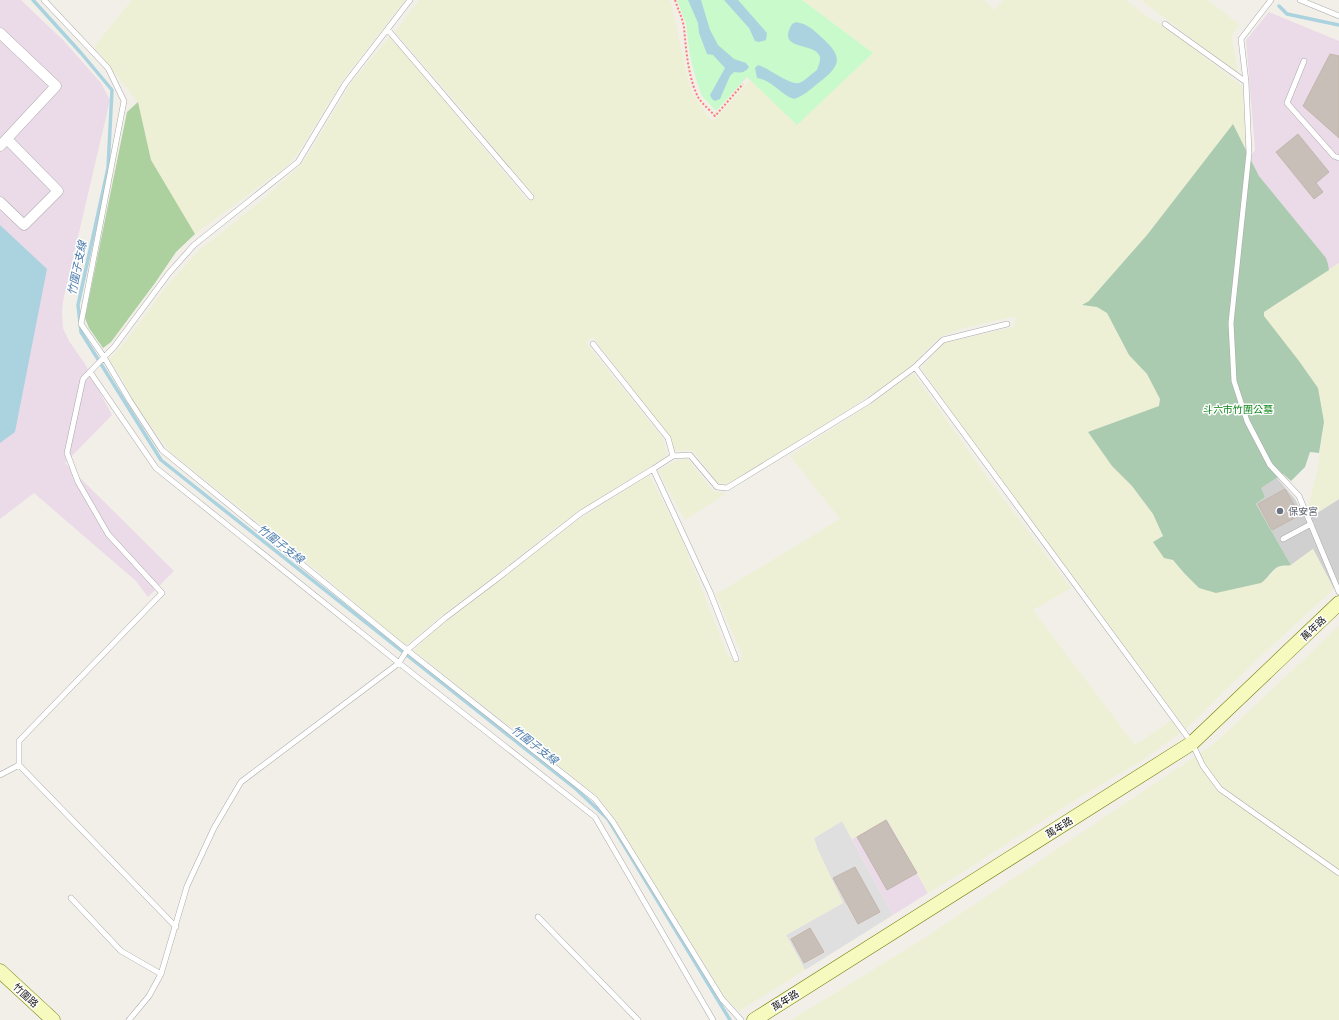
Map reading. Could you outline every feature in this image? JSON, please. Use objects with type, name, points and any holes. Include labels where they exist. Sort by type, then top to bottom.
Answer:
[{"type":"street","points":[[0,33],[56,86],[0,146]]},
{"type":"street","points":[[0,202],[24,225],[58,191],[7,139]]},
{"type":"street","name":"萬年路","points":[[754,1020],[1192,743],[1339,603]]},
{"type":"street","name":"竹圍路","points":[[0,971],[53,1020]]},
{"type":"lane","points":[[44,0],[108,68],[124,101],[81,324],[104,357],[130,401],[162,450],[407,650],[595,799],[613,822],[722,999],[741,1020]]},
{"type":"lane","points":[[176,927],[19,765],[19,741],[162,593],[108,534],[78,482],[68,453],[83,379],[114,347],[169,273],[194,245],[298,162],[345,84],[410,0]]},
{"type":"lane","points":[[1271,0],[1241,39],[1246,82],[1249,153],[1231,323],[1234,381],[1247,421],[1270,464],[1299,496],[1339,592]]},
{"type":"lane","points":[[1300,0],[1339,16]]},
{"type":"lane","points":[[1164,24],[1246,82]]},
{"type":"lane","points":[[388,30],[530,198]]},
{"type":"lane","points":[[1304,61],[1287,103],[1334,156],[1339,158]]},
{"type":"lane","points":[[129,1020],[149,996],[161,974],[188,886],[214,828],[241,782],[398,663],[407,650],[445,618],[581,513],[672,456],[690,454],[717,487],[727,488],[869,401],[915,367],[943,340],[1007,324]]},
{"type":"lane","points":[[593,344],[668,438],[672,456]]},
{"type":"lane","points":[[915,367],[1192,743],[1203,766],[1220,789],[1339,873]]},
{"type":"lane","points":[[90,372],[156,468],[398,663],[595,817],[713,1020]]},
{"type":"lane","points":[[653,469],[710,592],[736,659]]},
{"type":"lane","points":[[1283,539],[1311,524]]},
{"type":"lane","points":[[0,775],[19,765]]},
{"type":"lane","points":[[71,898],[121,951],[161,974]]},
{"type":"lane","points":[[538,917],[638,1020]]},
{"type":"path","points":[[675,0],[684,26],[684,40],[693,82],[699,98],[715,116],[743,84]]},
{"type":"shaded area","points":[[0,0],[21,0],[64,41],[101,83],[110,100],[63,301],[62,313],[63,328],[69,341],[85,364],[112,415],[65,463],[174,571],[148,597],[136,581],[34,493],[0,519]]},
{"type":"shaded area","points":[[1269,12],[1339,41],[1339,263],[1329,270],[1328,264],[1259,176],[1250,157],[1255,150],[1246,40]]},
{"type":"shaded area","points":[[1277,478],[1295,499],[1306,520],[1339,499],[1339,584],[1334,589],[1313,549],[1291,565],[1256,504],[1265,497],[1260,488]]},
{"type":"shaded area","points":[[887,819],[928,893],[893,915],[852,839]]},
{"type":"shaded area","points":[[842,821],[893,915],[805,970],[786,935],[843,903],[817,848],[814,838]]},
{"type":"green space","points":[[132,0],[405,0],[343,80],[298,153],[288,165],[195,234],[151,160],[138,102],[94,47]]},
{"type":"green space","points":[[419,0],[670,0],[689,83],[694,96],[712,121],[750,80],[797,125],[873,53],[802,0],[984,0],[994,10],[1003,0],[1126,0],[1148,17],[1167,28],[1242,86],[1247,150],[1233,125],[1147,235],[1089,301],[1082,305],[1097,307],[1107,313],[1129,355],[1147,374],[1160,399],[1159,406],[1088,432],[1112,466],[1132,486],[1153,514],[1163,536],[1153,542],[1173,560],[1199,588],[1266,580],[1281,566],[1291,565],[1313,549],[1334,589],[1252,664],[1186,729],[969,436],[921,368],[944,343],[1014,327],[1016,316],[963,328],[940,337],[910,367],[895,379],[776,455],[726,484],[718,483],[693,451],[674,451],[672,440],[592,336],[586,343],[663,438],[667,454],[664,458],[582,509],[546,535],[489,581],[440,617],[406,646],[284,543],[170,452],[132,400],[122,378],[109,360],[126,341],[166,287],[198,251],[259,203],[300,166],[351,83],[390,36],[528,201],[534,197],[463,110],[395,32]]},
{"type":"green space","points":[[677,0],[802,0],[873,53],[797,125],[747,77],[716,111],[702,96],[697,82],[690,56],[686,23]]},
{"type":"green space","points":[[1141,0],[1208,0],[1240,25],[1233,33],[1232,38],[1238,74]]},
{"type":"green space","points":[[138,102],[151,160],[195,234],[176,252],[111,342],[103,348],[89,328],[85,318],[127,112]]},
{"type":"green space","name":"斗六市竹圍公墓","points":[[1233,124],[1259,176],[1326,258],[1328,264],[1329,270],[1264,312],[1264,316],[1318,388],[1324,422],[1319,453],[1310,452],[1305,467],[1291,481],[1283,474],[1261,488],[1265,497],[1256,504],[1291,565],[1278,567],[1261,583],[1216,593],[1199,588],[1173,560],[1164,558],[1153,542],[1163,536],[1153,514],[1132,486],[1112,466],[1088,432],[1159,406],[1160,399],[1147,374],[1129,355],[1107,313],[1097,307],[1082,305],[1089,301],[1147,235]]},
{"type":"green space","points":[[1339,263],[1339,499],[1312,516],[1308,508],[1318,468],[1324,422],[1299,361],[1263,316],[1264,312]]},
{"type":"green space","points":[[913,373],[990,481],[1071,588],[1033,610],[1135,745],[1172,720],[1180,733],[1144,759],[1064,807],[928,893],[887,819],[852,839],[842,821],[814,838],[817,848],[843,903],[786,935],[805,970],[739,1011],[724,997],[624,834],[601,800],[414,651],[446,620],[582,517],[649,475],[680,534],[728,656],[739,663],[742,655],[716,594],[840,519],[790,456],[878,399]]},
{"type":"green space","points":[[688,459],[713,491],[726,494],[685,520],[658,471],[675,461]]},
{"type":"green space","points":[[1339,626],[1339,1020],[791,1020],[920,941],[1214,744]]},
{"type":"water","points":[[688,0],[701,0],[710,30],[718,45],[734,59],[746,63],[749,67],[744,71],[734,72],[730,76],[720,99],[715,101],[710,95],[725,68],[713,55],[707,54],[699,33],[698,23]]},
{"type":"water","points":[[724,0],[738,0],[767,33],[766,40],[759,42],[755,41],[749,28]]},
{"type":"water","points":[[796,22],[807,25],[828,43],[836,55],[837,61],[835,66],[825,77],[806,93],[794,99],[784,94],[767,81],[757,78],[755,68],[758,65],[795,83],[804,81],[817,70],[820,60],[819,55],[810,48],[797,45],[788,38],[788,33],[792,24]]},
{"type":"water","points":[[0,225],[47,269],[15,432],[0,443]]},
{"type":"building","points":[[1330,54],[1339,56],[1339,138],[1303,106]]},
{"type":"building","points":[[1298,134],[1329,172],[1316,183],[1323,192],[1314,199],[1276,152]]},
{"type":"building","points":[[1285,489],[1300,515],[1272,530],[1258,504]]},
{"type":"building","points":[[886,820],[917,873],[887,890],[857,837]]},
{"type":"building","points":[[855,867],[880,912],[858,924],[833,878]]},
{"type":"building","points":[[810,928],[824,952],[804,963],[791,939]]},
{"type":"waterway","name":"竹圍子支線","points":[[33,0],[112,90],[108,168],[78,305],[81,332],[161,460],[576,789],[608,819],[730,1020]]},
{"type":"waterway","points":[[1279,6],[1287,14],[1339,25]]},
{"type":"place","name":"保安宮","points":[[1280,511]]}]
